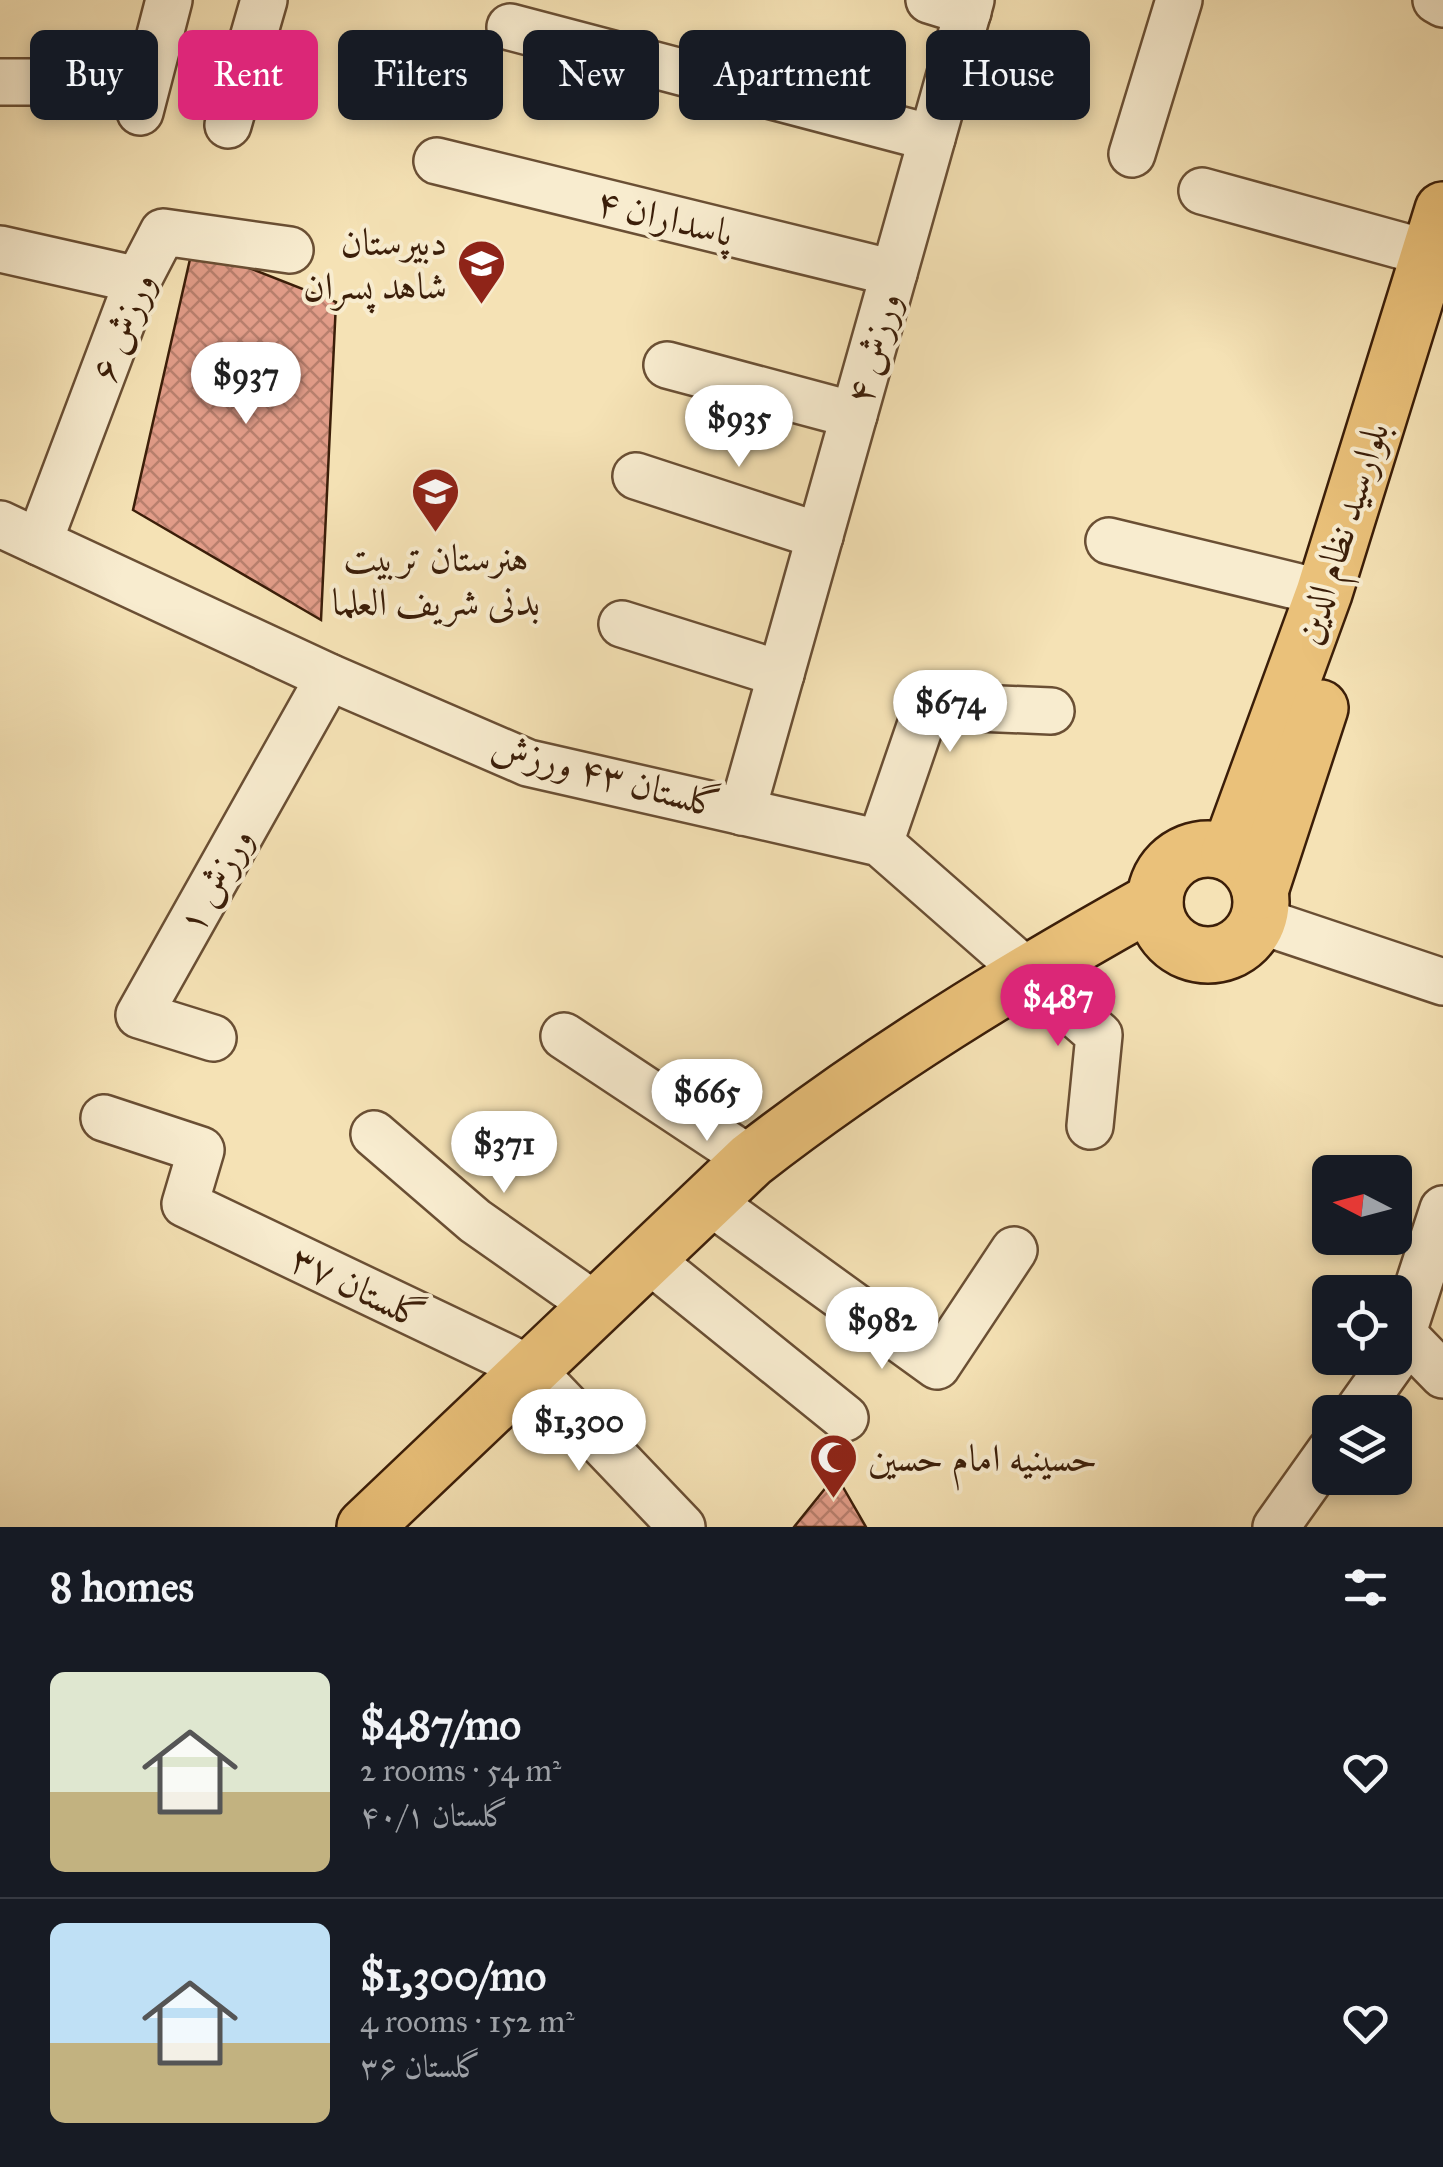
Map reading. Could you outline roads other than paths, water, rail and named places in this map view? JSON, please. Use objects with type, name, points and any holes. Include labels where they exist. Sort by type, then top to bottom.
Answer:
[{"type":"main road","name":"بلوارسید نظام الدین","points":[[1249,888],[1324,593],[1437,232]]},
{"type":"main road","name":"بلوارسید نظام الدین","points":[[1249,888],[1367,567],[1443,322]]},
{"type":"main road","points":[[1212,848],[1249,888],[1251,935],[1223,954],[1206,956],[1175,944],[1157,916],[1155,900],[1167,868],[1196,850],[1212,848]]},
{"type":"main road","points":[[365,1527],[750,1160],[1028,970],[1155,900]]},
{"type":"street","points":[[158,40],[168,0]]},
{"type":"street","points":[[228,125],[264,0]]},
{"type":"street","points":[[1132,154],[1179,0]]},
{"type":"street","points":[[1436,0],[1443,4]]},
{"type":"street","name":"ورزش ۴","points":[[742,812],[932,138],[956,4]]},
{"type":"street","points":[[510,27],[932,138]]},
{"type":"street","name":"پاسداران ۴","points":[[437,161],[894,273]]},
{"type":"street","points":[[1202,191],[1437,232]]},
{"type":"street","name":"ورزش ۶","points":[[20,533],[163,232],[290,250]]},
{"type":"street","points":[[0,249],[138,280]]},
{"type":"street","points":[[667,364],[854,415]]},
{"type":"street","points":[[636,476],[820,536]]},
{"type":"street","name":"گلستان ۴۳ ورزش","points":[[20,533],[328,677],[528,763],[880,843],[1098,1034],[1090,1126]]},
{"type":"street","points":[[1109,542],[1324,593]]},
{"type":"street","points":[[622,624],[781,674]]},
{"type":"street","name":"ورزش ۱","points":[[212,1038],[139,1015],[328,677]]},
{"type":"street","points":[[880,843],[928,706],[1051,711]]},
{"type":"street","points":[[1249,888],[1443,982]]},
{"type":"street","points":[[564,1036],[750,1160]]},
{"type":"street","name":"گلستان ۳۷","points":[[104,1118],[201,1150],[185,1204],[531,1369]]},
{"type":"street","points":[[374,1134],[476,1222],[596,1306]]},
{"type":"street","points":[[709,1201],[937,1366],[1014,1250]]},
{"type":"street","points":[[1412,1306],[1443,1210]]},
{"type":"street","points":[[647,1258],[845,1418]]},
{"type":"street","points":[[1412,1343],[1443,1376]]},
{"type":"street","points":[[531,1369],[682,1527]]},
{"type":"street","points":[[1276,1527],[1312,1476]]},
{"type":"place","name":"دبیرستان شاهد پسران","points":[[482,306]]},
{"type":"place","name":"هنرستان تربیت بدنی شریف العلما","points":[[436,534]]},
{"type":"place","name":"حسینیه امام حسین","points":[[833,1500]]}]
